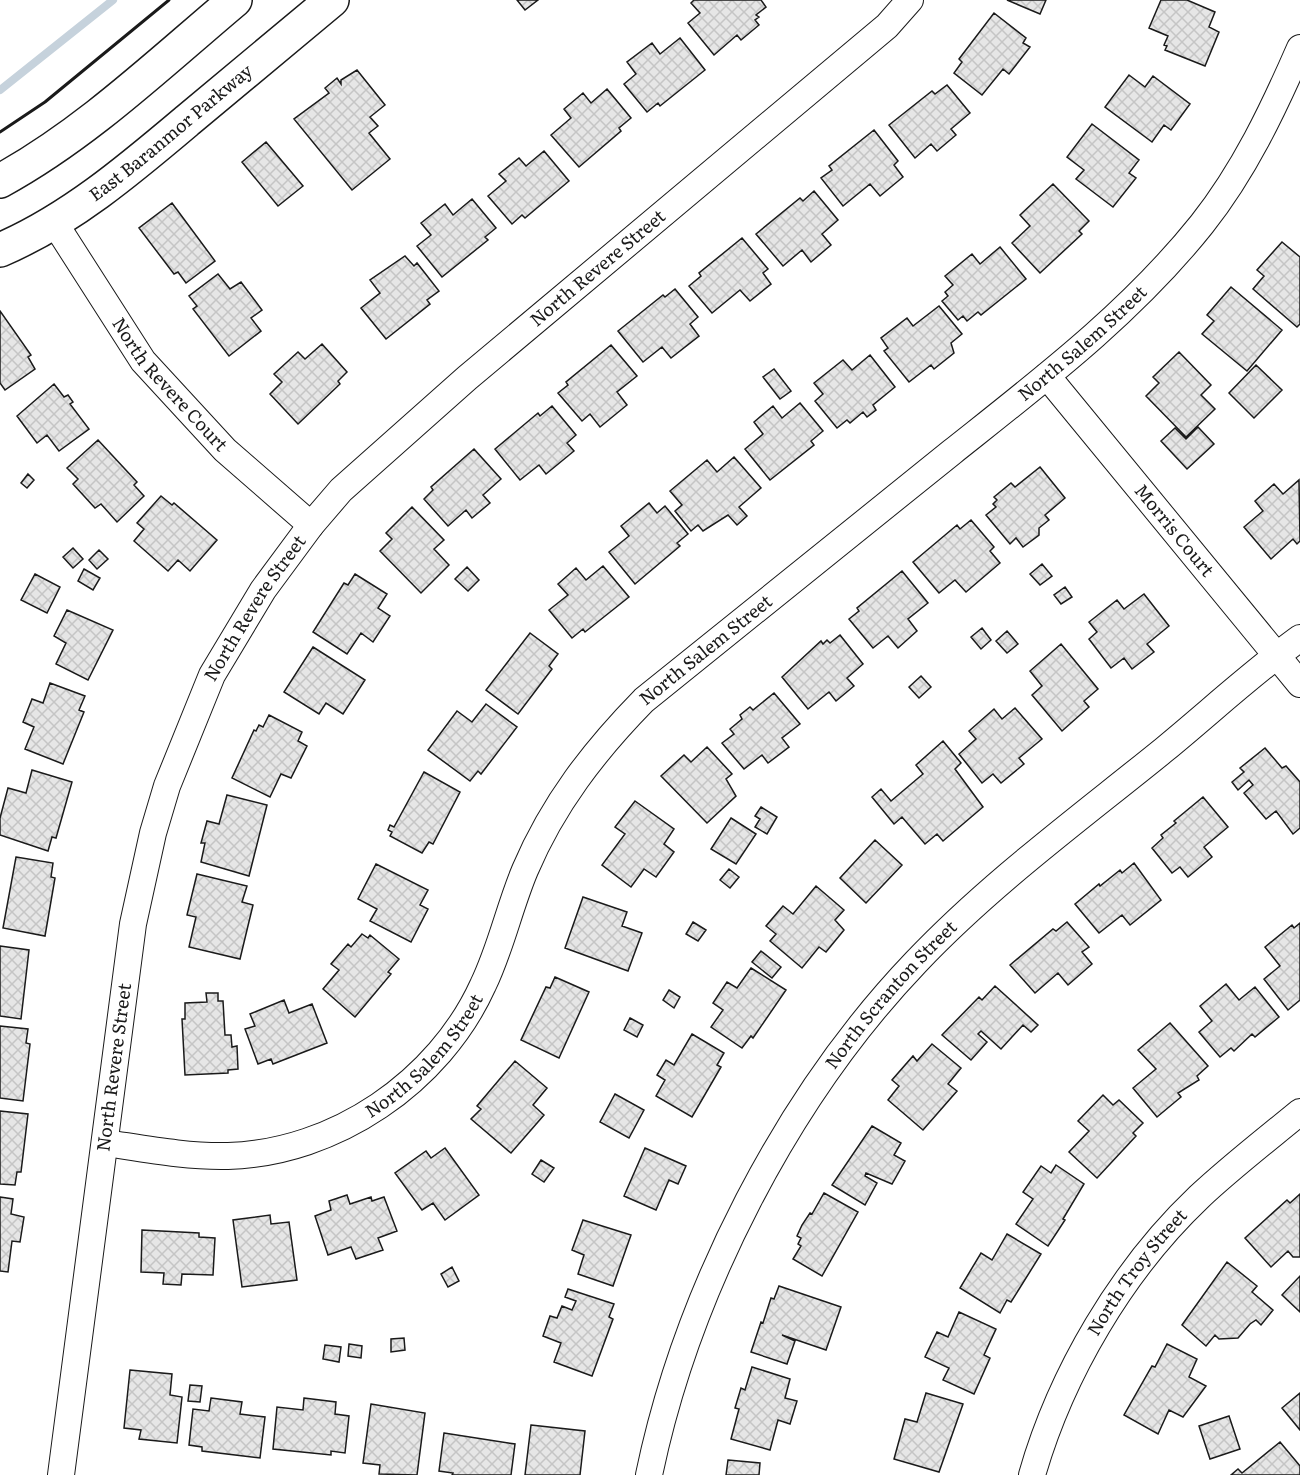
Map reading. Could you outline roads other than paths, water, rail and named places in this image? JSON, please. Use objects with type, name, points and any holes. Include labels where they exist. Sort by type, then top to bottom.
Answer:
[{"type":"street","points":[[0,181],[59,144],[105,109],[235,0]]},
{"type":"street","name":"East Baranmor Parkway","points":[[0,250],[54,222],[144,157],[332,0]]},
{"type":"street","name":"North Revere Street","points":[[61,1475],[133,924],[153,833],[167,786],[212,675],[263,590],[311,525],[341,490],[467,378],[887,26],[910,0]]},
{"type":"street","name":"North Salem Street","points":[[106,1143],[194,1155],[229,1156],[292,1146],[368,1113],[412,1081],[436,1058],[470,1012],[484,985],[525,871],[546,825],[576,778],[606,738],[644,700],[1047,376],[1132,301],[1202,224],[1253,147],[1300,48]]},
{"type":"street","name":"North Revere Court","points":[[54,222],[143,361],[225,450],[311,525]]},
{"type":"street","name":"Morris Court","points":[[1047,376],[1300,684]]},
{"type":"street","name":"North Scranton Street","points":[[649,1475],[668,1398],[689,1335],[719,1262],[792,1124],[865,1018],[917,961],[993,890],[1300,638]]},
{"type":"street","name":"North Troy Street","points":[[1032,1475],[1056,1408],[1099,1322],[1135,1269],[1197,1198],[1300,1112]]},
{"type":"waterway","points":[[0,90],[113,0]]}]
